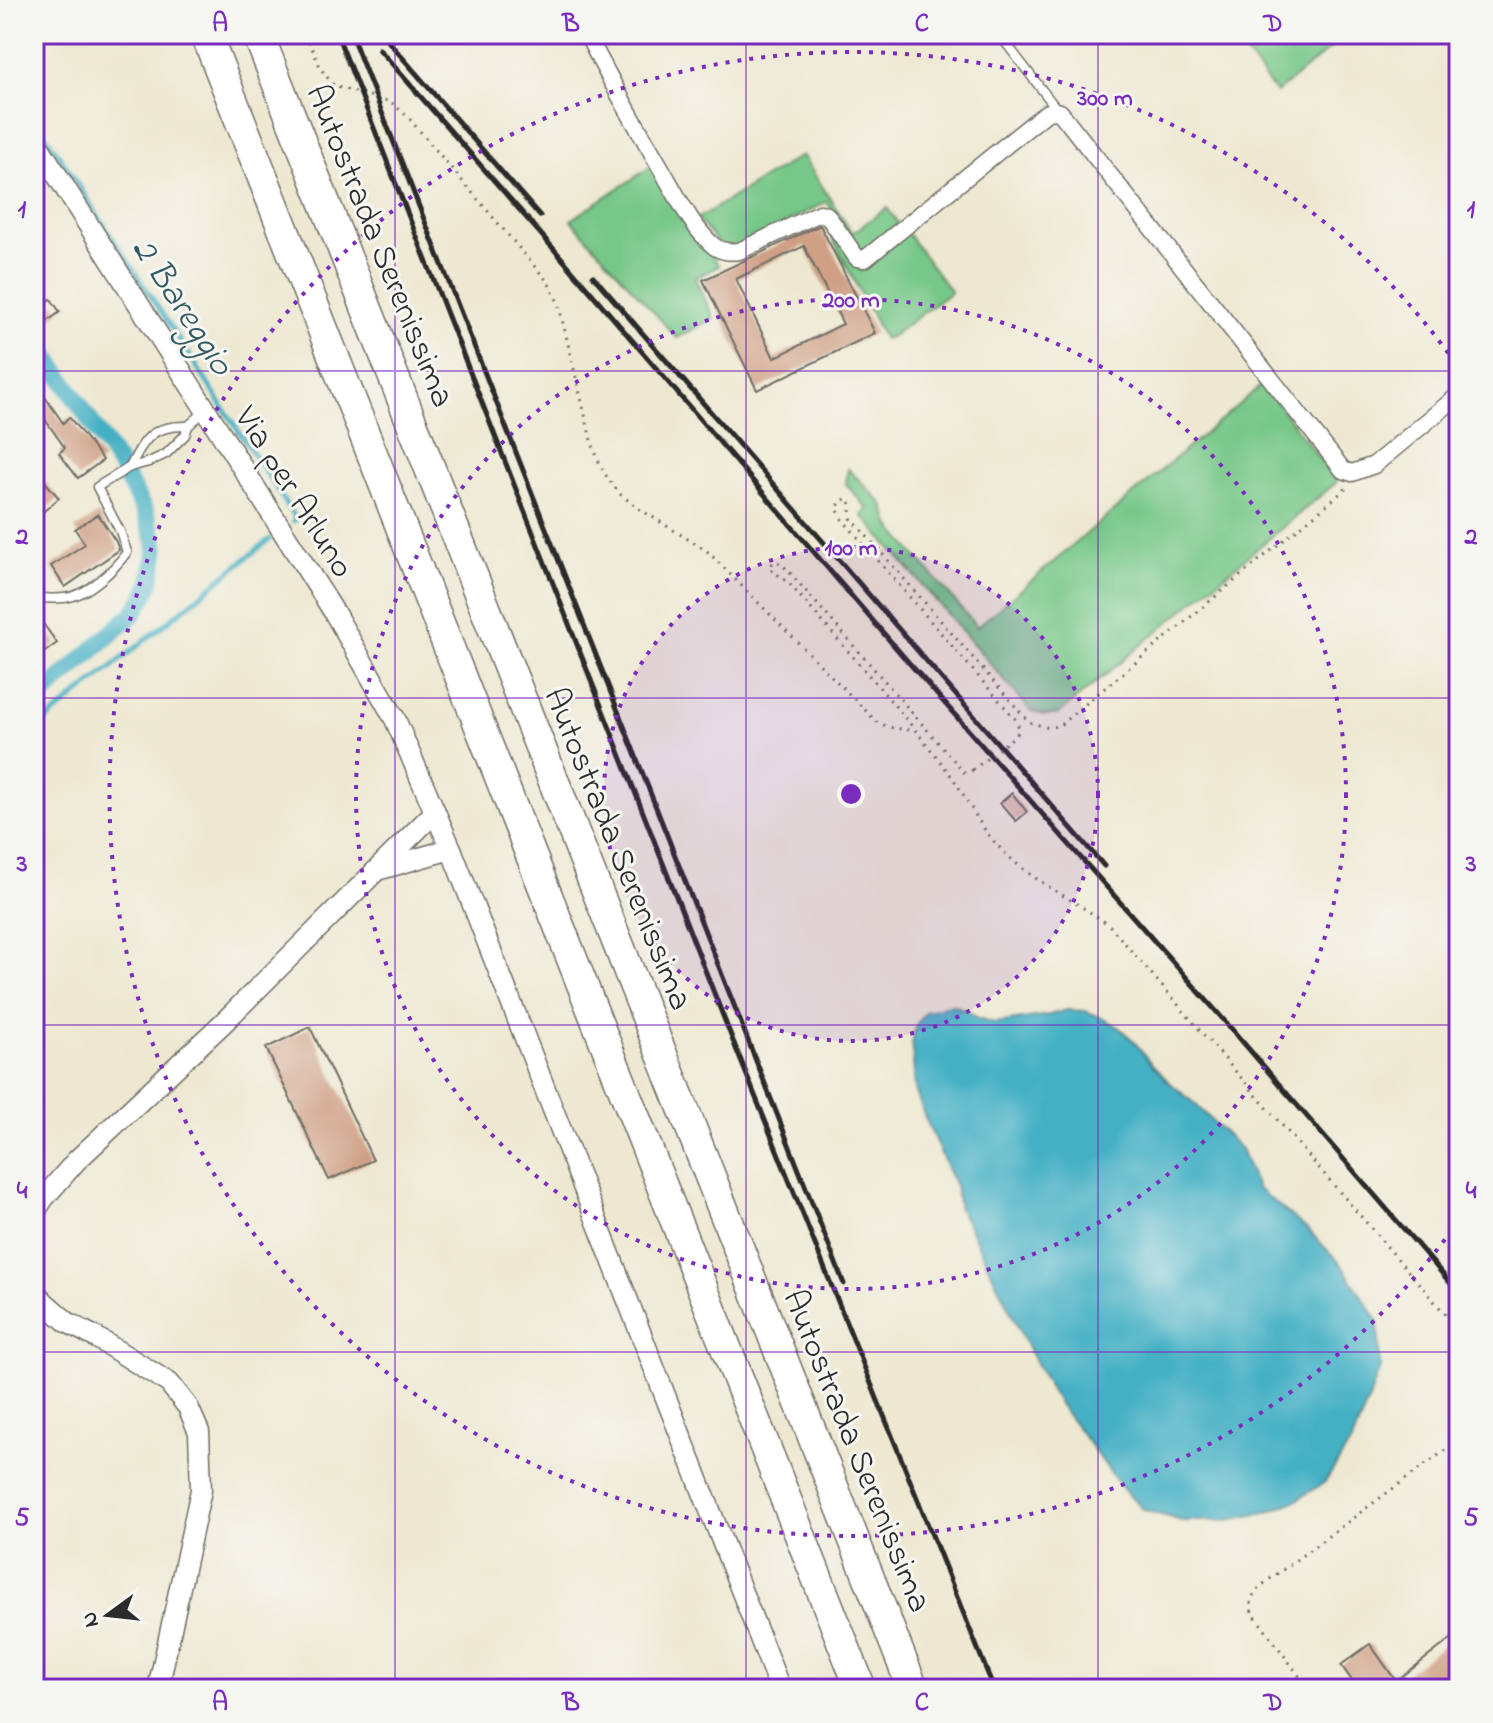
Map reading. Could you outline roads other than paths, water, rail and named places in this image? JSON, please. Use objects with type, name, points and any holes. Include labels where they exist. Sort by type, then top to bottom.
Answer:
[{"type":"highway","points":[[206,34],[861,1689]]},
{"type":"highway","name":"Autostrada Serenissima","points":[[258,34],[913,1689]]},
{"type":"street","points":[[587,34],[612,84],[686,211],[716,248],[739,251],[820,213],[827,215],[857,258],[865,259],[1046,113],[1060,112],[1343,470],[1352,473],[1374,465],[1459,395]]},
{"type":"street","name":"Via per Arluno","points":[[34,139],[334,612],[395,719],[451,849],[780,1689]]},
{"type":"street","points":[[34,1213],[76,1161],[223,1023],[434,810]]},
{"type":"street","points":[[377,870],[451,849]]},
{"type":"street","points":[[34,1291],[67,1322],[169,1383],[188,1407],[199,1432],[201,1490],[158,1689]]},
{"type":"lane","points":[[999,34],[1060,112]]},
{"type":"lane","points":[[37,598],[67,598],[98,583],[116,567],[127,552],[120,531],[97,487],[130,467],[166,454],[185,435],[188,426],[206,410]]},
{"type":"lane","points":[[130,467],[146,439],[159,429],[188,426]]},
{"type":"water","points":[[951,1004],[995,1023],[1067,1010],[1086,1011],[1116,1025],[1168,1081],[1241,1149],[1257,1188],[1308,1230],[1341,1264],[1378,1321],[1380,1367],[1352,1441],[1325,1482],[1297,1500],[1268,1512],[1223,1521],[1182,1521],[1144,1510],[1124,1490],[1057,1401],[1032,1356],[959,1209],[955,1186],[924,1115],[915,1089],[912,1044],[916,1025],[925,1012]]},
{"type":"waterway","name":"2 Bareggio","points":[[34,117],[296,519],[293,521]]},
{"type":"waterway","points":[[34,336],[122,469],[145,512],[156,554],[151,581],[134,613],[34,702]]},
{"type":"waterway","name":"2 Bareggio","points":[[34,730],[270,539]]},
{"type":"railway","points":[[337,34],[727,1026],[994,1689]]},
{"type":"railway","points":[[351,34],[844,1284]]},
{"type":"railway","points":[[388,41],[540,216]]},
{"type":"railway","points":[[379,49],[1459,1293]]},
{"type":"railway","points":[[593,276],[1104,866]]}]
